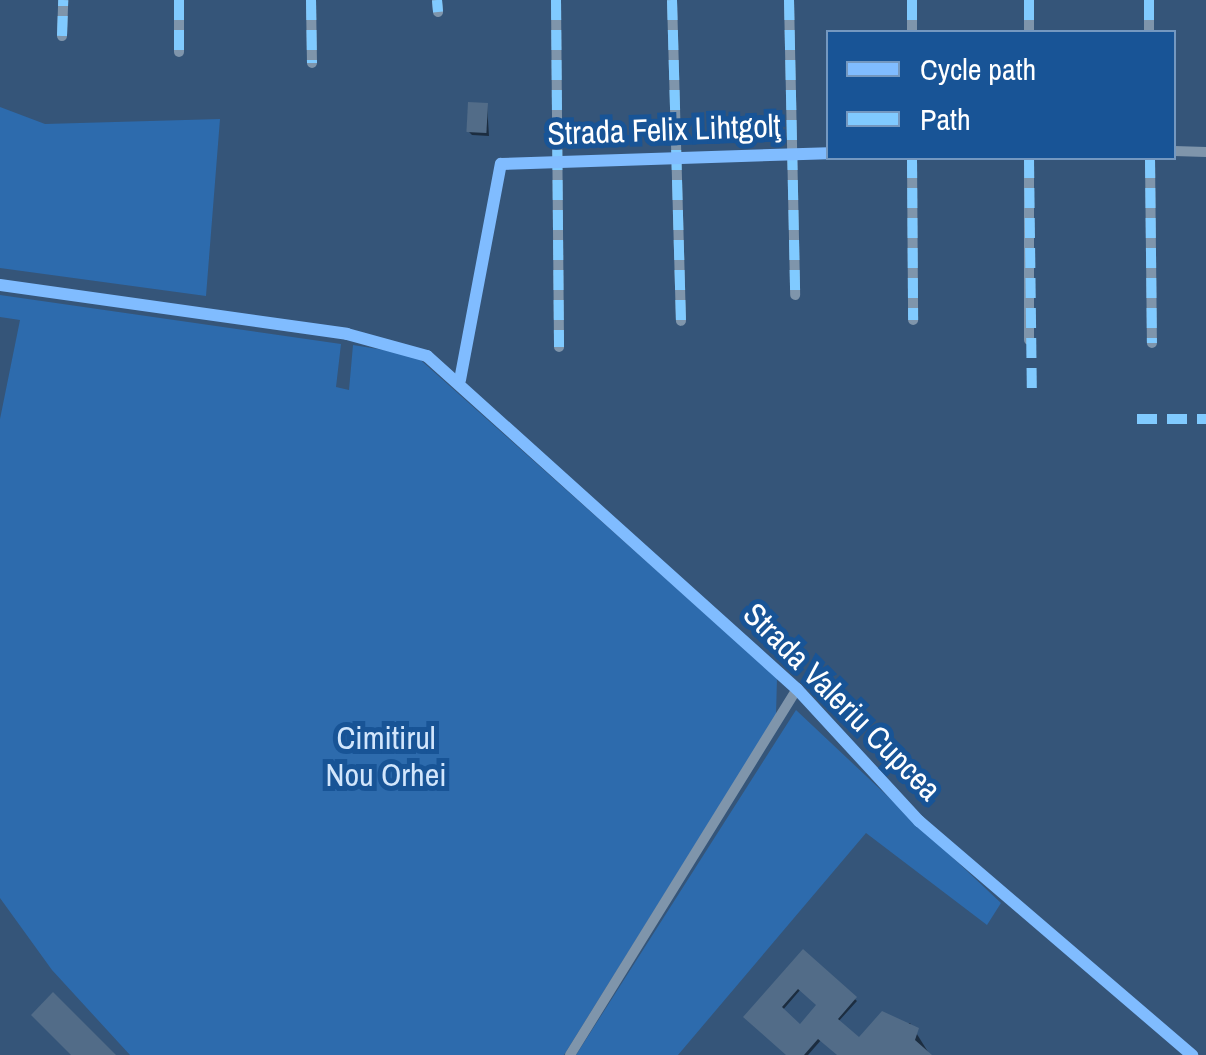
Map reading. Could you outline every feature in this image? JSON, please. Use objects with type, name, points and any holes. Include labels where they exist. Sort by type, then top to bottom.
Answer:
[{"type":"street","points":[[62,36],[63,0]]},
{"type":"street","points":[[180,0],[180,52]]},
{"type":"street","points":[[312,0],[312,64]]},
{"type":"street","name":"Strada Felix Lihtgolţ","points":[[556,0],[559,347]]},
{"type":"street","points":[[672,0],[681,322]]},
{"type":"street","points":[[790,0],[795,295]]},
{"type":"street","points":[[912,0],[912,30]]},
{"type":"street","points":[[1029,0],[1029,30]]},
{"type":"street","points":[[1148,0],[1149,30]]},
{"type":"street","points":[[1176,151],[1206,152]]},
{"type":"street","name":"Strada Felix Lihtgolţ","points":[[460,380],[501,164],[557,159],[826,153]]},
{"type":"street","points":[[912,160],[912,320]]},
{"type":"street","points":[[1029,160],[1030,340]]},
{"type":"street","points":[[1150,160],[1152,343]]},
{"type":"street","name":"Strada Valeriu Cupcea","points":[[0,285],[389,342],[460,380],[797,690],[919,821],[1192,1055]]},
{"type":"street","points":[[570,1055],[797,690]]},
{"type":"green space","points":[[0,107],[45,124],[220,119],[206,296],[0,268]]},
{"type":"green space","name":"Cimitirul Nou Orhei","points":[[0,295],[341,344],[336,387],[349,390],[353,345],[415,355],[777,678],[776,715],[564,1055],[130,1055],[52,970],[0,898],[0,419],[20,320],[0,317]]},
{"type":"green space","points":[[796,710],[1001,903],[987,925],[866,833],[678,1055],[576,1055]]},
{"type":"building","points":[[468,102],[488,103],[486,133],[466,132]]},
{"type":"building","points":[[803,949],[857,997],[838,1019],[859,1037],[882,1011],[919,1028],[915,1040],[932,1055],[837,1055],[818,1039],[804,1055],[786,1055],[743,1017]],"holes":[[[798,989],[816,1005],[800,1024],[782,1007]]]},
{"type":"building","points":[[53,992],[116,1055],[71,1055],[31,1015]]},
{"type":"marked path","points":[[62,36],[63,0]]},
{"type":"marked path","points":[[179,0],[179,52]]},
{"type":"marked path","points":[[311,0],[312,63]]},
{"type":"marked path","points":[[437,0],[438,12]]},
{"type":"marked path","points":[[556,0],[559,347]]},
{"type":"marked path","points":[[672,0],[681,321]]},
{"type":"marked path","points":[[789,0],[795,295]]},
{"type":"marked path","points":[[912,0],[912,30]]},
{"type":"marked path","points":[[1029,0],[1029,30]]},
{"type":"marked path","points":[[1149,0],[1149,30]]},
{"type":"marked path","points":[[912,160],[913,320]]},
{"type":"marked path","points":[[1029,160],[1032,391]]},
{"type":"marked path","points":[[1150,160],[1152,343]]},
{"type":"marked path","points":[[1137,419],[1206,419]]},
{"type":"cycle path","points":[[460,380],[501,164],[826,153]]},
{"type":"cycle path","points":[[0,285],[347,334],[427,356],[797,689],[919,821],[1192,1055]]}]
